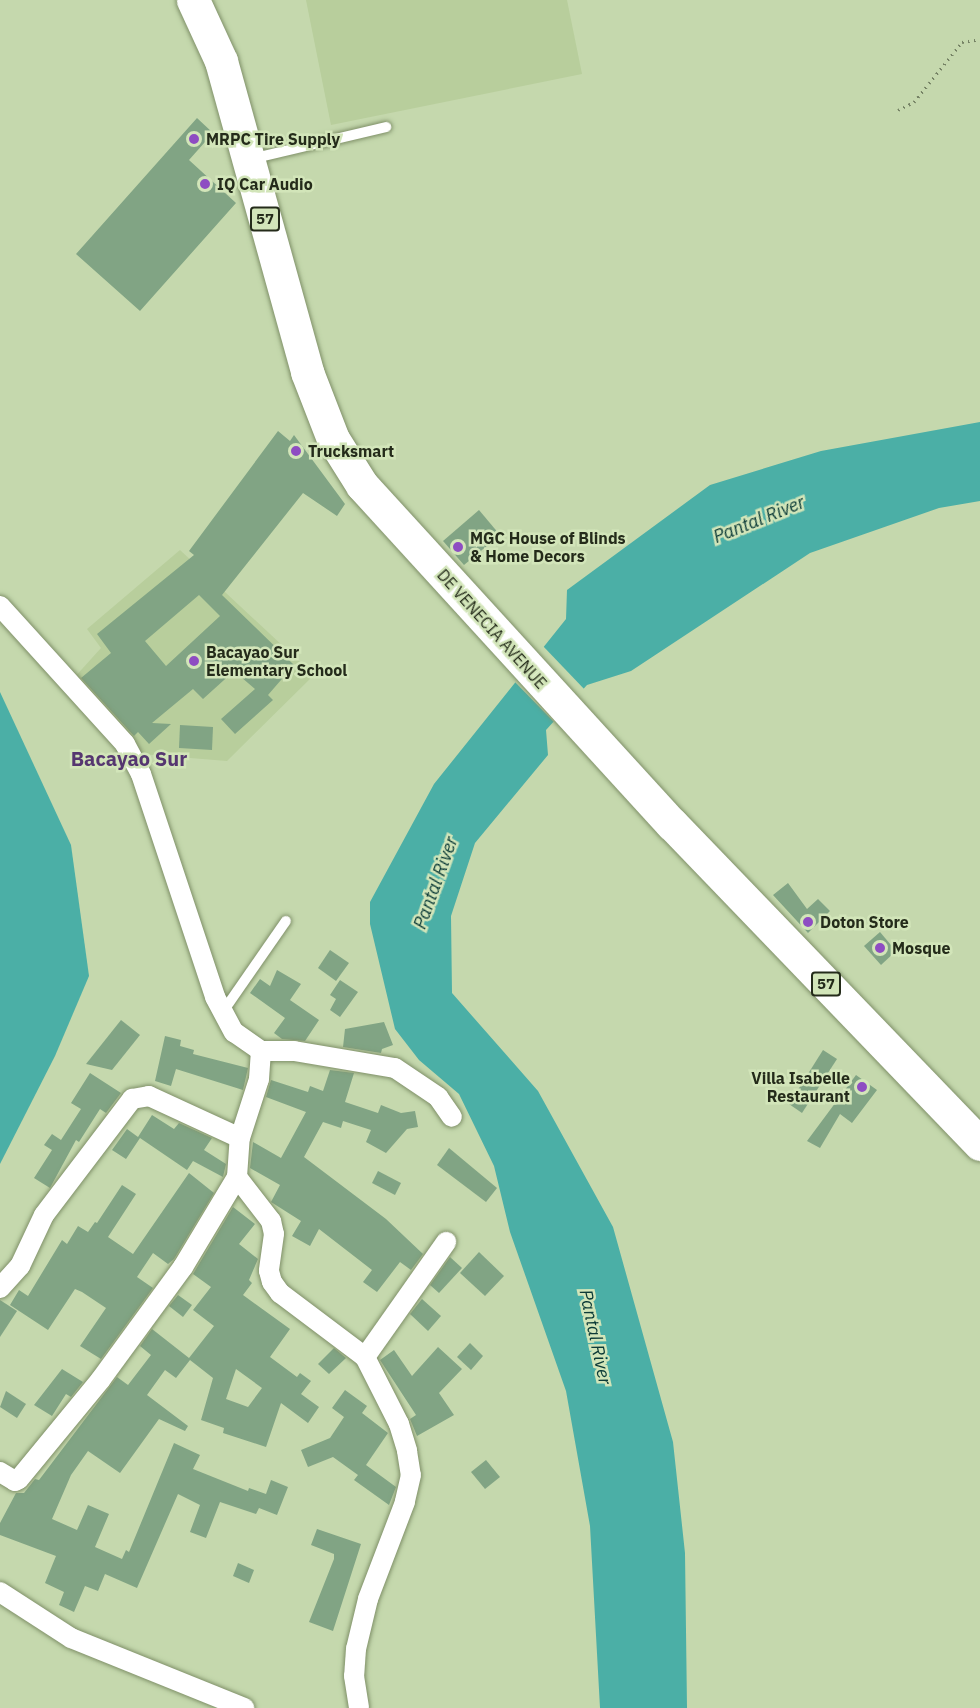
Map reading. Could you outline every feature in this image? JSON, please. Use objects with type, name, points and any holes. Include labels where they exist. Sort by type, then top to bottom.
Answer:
[{"type":"highway","name":"DE VENECIA AVENUE","points":[[193,0],[221,61],[250,159],[307,372],[333,439],[362,485],[478,615],[672,824],[980,1144]]},
{"type":"street","points":[[0,606],[125,744],[141,774],[198,951],[222,1013],[234,1032],[261,1051],[294,1051],[395,1068],[438,1097],[452,1117]]},
{"type":"street","points":[[0,1472],[15,1481],[19,1479],[100,1379],[183,1267],[237,1177],[240,1138],[259,1079],[261,1051]]},
{"type":"street","points":[[0,1288],[20,1266],[44,1215],[132,1099],[149,1096],[240,1138]]},
{"type":"street","points":[[237,1177],[271,1221],[274,1234],[269,1271],[272,1282],[280,1293],[365,1357],[399,1424],[411,1475],[405,1502],[368,1599],[356,1649],[354,1676],[359,1708]]},
{"type":"street","points":[[365,1357],[446,1242]]},
{"type":"street","points":[[0,1592],[70,1638],[244,1708]]},
{"type":"lane","points":[[250,159],[386,127]]},
{"type":"lane","points":[[222,1013],[286,921]]},
{"type":"path","points":[[898,110],[914,102],[962,42],[980,39]]},
{"type":"shaded area","points":[[306,0],[567,0],[582,74],[331,125]]},
{"type":"shaded area","name":"Bacayao Sur Elementary School","points":[[180,550],[314,675],[227,761],[141,754],[73,679],[101,648],[87,629]]},
{"type":"water","name":"Pantal River","points":[[980,422],[980,501],[939,508],[810,553],[631,671],[587,685],[546,730],[548,755],[475,843],[451,916],[452,993],[538,1091],[613,1227],[673,1442],[685,1553],[687,1708],[600,1708],[590,1526],[566,1391],[510,1232],[494,1166],[459,1094],[419,1060],[395,1029],[370,924],[370,902],[434,784],[566,619],[567,590],[710,485],[821,451]]},
{"type":"water","points":[[0,692],[71,845],[89,976],[55,1056],[0,1164]]},
{"type":"pier","points":[[542,645],[586,691],[556,724],[514,681]]},
{"type":"building","points":[[197,118],[213,133],[189,160],[236,203],[140,311],[76,254]]},
{"type":"building","points":[[278,431],[290,441],[294,435],[345,504],[337,516],[303,493],[222,595],[294,665],[268,695],[273,700],[235,734],[221,719],[255,689],[234,671],[203,699],[193,689],[152,723],[171,724],[149,744],[138,732],[134,736],[81,678],[111,653],[97,634],[194,555],[189,551]],"holes":[[[199,595],[220,616],[166,666],[145,641]]]},
{"type":"building","points":[[479,510],[500,535],[464,565],[443,541]]},
{"type":"building","points":[[180,725],[213,727],[212,750],[179,748]]},
{"type":"building","points":[[788,883],[807,909],[818,899],[830,911],[808,933],[773,895]]},
{"type":"building","name":"Mosque","points":[[880,932],[896,951],[881,965],[864,946]]},
{"type":"building","points":[[330,950],[349,963],[336,981],[318,968]]},
{"type":"building","points":[[277,970],[301,984],[290,1000],[319,1020],[305,1041],[282,1039],[274,1033],[285,1018],[250,993],[260,979],[270,986]]},
{"type":"building","points":[[340,980],[358,992],[340,1017],[330,1010],[336,999],[330,995]]},
{"type":"building","points":[[121,1020],[140,1035],[112,1070],[86,1064]]},
{"type":"building","points":[[384,1022],[393,1045],[382,1049],[381,1053],[343,1047],[345,1029]]},
{"type":"building","points":[[165,1036],[181,1040],[180,1046],[194,1050],[193,1054],[248,1068],[243,1090],[176,1069],[171,1086],[155,1081]]},
{"type":"building","points":[[823,1050],[837,1059],[802,1113],[789,1104]]},
{"type":"building","points":[[330,1070],[354,1073],[345,1102],[378,1113],[381,1105],[401,1113],[415,1111],[418,1127],[407,1129],[386,1153],[366,1142],[371,1130],[343,1121],[341,1128],[323,1122],[304,1157],[386,1219],[423,1254],[411,1270],[400,1262],[377,1292],[363,1282],[372,1270],[319,1229],[310,1246],[292,1236],[301,1221],[271,1202],[280,1185],[250,1168],[253,1142],[281,1158],[306,1112],[266,1097],[271,1080],[308,1092],[310,1086],[323,1091]]},
{"type":"building","points":[[90,1073],[121,1093],[106,1113],[100,1109],[79,1142],[76,1140],[50,1188],[34,1178],[52,1150],[44,1145],[52,1134],[61,1140],[81,1109],[71,1103]]},
{"type":"building","points":[[856,1075],[877,1090],[852,1123],[840,1114],[820,1148],[807,1141]]},
{"type":"building","points":[[152,1115],[174,1129],[179,1123],[212,1138],[204,1150],[226,1164],[223,1177],[193,1161],[187,1170],[140,1138],[126,1159],[112,1150],[127,1129],[138,1137]]},
{"type":"building","points":[[449,1148],[497,1188],[486,1202],[437,1165]]},
{"type":"building","points":[[378,1171],[401,1183],[395,1195],[372,1183]]},
{"type":"building","points":[[189,1173],[214,1193],[174,1259],[168,1264],[153,1253],[137,1277],[153,1288],[101,1359],[80,1346],[106,1308],[82,1292],[75,1289],[48,1330],[10,1305],[19,1290],[28,1296],[62,1240],[67,1244],[78,1226],[88,1232],[95,1222],[97,1223],[122,1185],[136,1194],[108,1237],[133,1254]]},
{"type":"building","points":[[233,1207],[255,1224],[239,1244],[258,1259],[249,1280],[252,1283],[243,1295],[290,1329],[270,1357],[297,1377],[300,1373],[311,1381],[301,1394],[319,1407],[308,1423],[281,1403],[266,1447],[223,1433],[224,1428],[201,1420],[213,1378],[190,1360],[176,1378],[165,1370],[147,1395],[188,1426],[185,1431],[159,1419],[120,1473],[88,1451],[71,1475],[52,1519],[77,1530],[88,1505],[109,1514],[95,1547],[122,1559],[126,1550],[129,1552],[174,1443],[200,1455],[193,1469],[248,1491],[249,1488],[266,1494],[271,1480],[288,1487],[277,1515],[259,1508],[256,1514],[220,1502],[206,1538],[190,1532],[200,1505],[178,1494],[137,1588],[105,1574],[98,1591],[85,1586],[74,1612],[59,1605],[64,1592],[45,1583],[56,1556],[0,1535],[0,1523],[16,1493],[24,1493],[35,1479],[39,1480],[117,1377],[128,1385],[151,1355],[140,1346],[152,1329],[189,1358],[214,1326],[193,1310],[211,1287],[193,1274]],"holes":[[[236,1369],[262,1388],[248,1407],[226,1399]]]},
{"type":"building","points":[[479,1252],[504,1276],[485,1296],[460,1273]]},
{"type":"building","points":[[450,1257],[462,1268],[439,1293],[430,1285]]},
{"type":"building","points":[[178,1295],[192,1305],[183,1317],[169,1306]]},
{"type":"building","points":[[422,1299],[441,1316],[428,1331],[410,1314]]},
{"type":"building","points":[[0,1300],[17,1311],[0,1337]]},
{"type":"building","points":[[470,1343],[483,1356],[471,1370],[457,1357]]},
{"type":"building","points":[[438,1347],[462,1369],[439,1393],[454,1415],[417,1436],[410,1419],[416,1415],[380,1360],[394,1350],[412,1376]]},
{"type":"building","points":[[334,1348],[346,1358],[329,1374],[318,1364]]},
{"type":"building","points":[[62,1369],[83,1382],[71,1397],[66,1394],[52,1416],[34,1405]]},
{"type":"building","points":[[345,1390],[367,1406],[362,1413],[388,1433],[366,1465],[396,1487],[389,1505],[354,1480],[358,1475],[333,1457],[308,1467],[301,1450],[330,1438],[344,1417],[332,1408]]},
{"type":"building","points":[[6,1391],[26,1404],[17,1418],[0,1407]]},
{"type":"building","points":[[486,1460],[500,1477],[485,1489],[471,1472]]},
{"type":"building","points":[[317,1529],[361,1544],[333,1631],[309,1622],[334,1559],[334,1554],[311,1545]]},
{"type":"building","points":[[238,1563],[254,1570],[249,1583],[233,1576]]},
{"type":"place","name":"MRPC Tire Supply","points":[[194,139]]},
{"type":"place","name":"IQ Car Audio","points":[[205,184]]},
{"type":"place","name":"Trucksmart","points":[[296,451]]},
{"type":"place","name":"MGC House of Blinds & Home Decors","points":[[458,547]]},
{"type":"place","name":"Bacayao Sur Elementary School","points":[[194,661]]},
{"type":"place","name":"Doton Store","points":[[808,922]]},
{"type":"place","name":"Mosque","points":[[880,948]]},
{"type":"place","name":"Villa Isabelle Restaurant","points":[[862,1087]]},
{"type":"district","name":"Bacayao Sur","points":[[129,758]]}]
